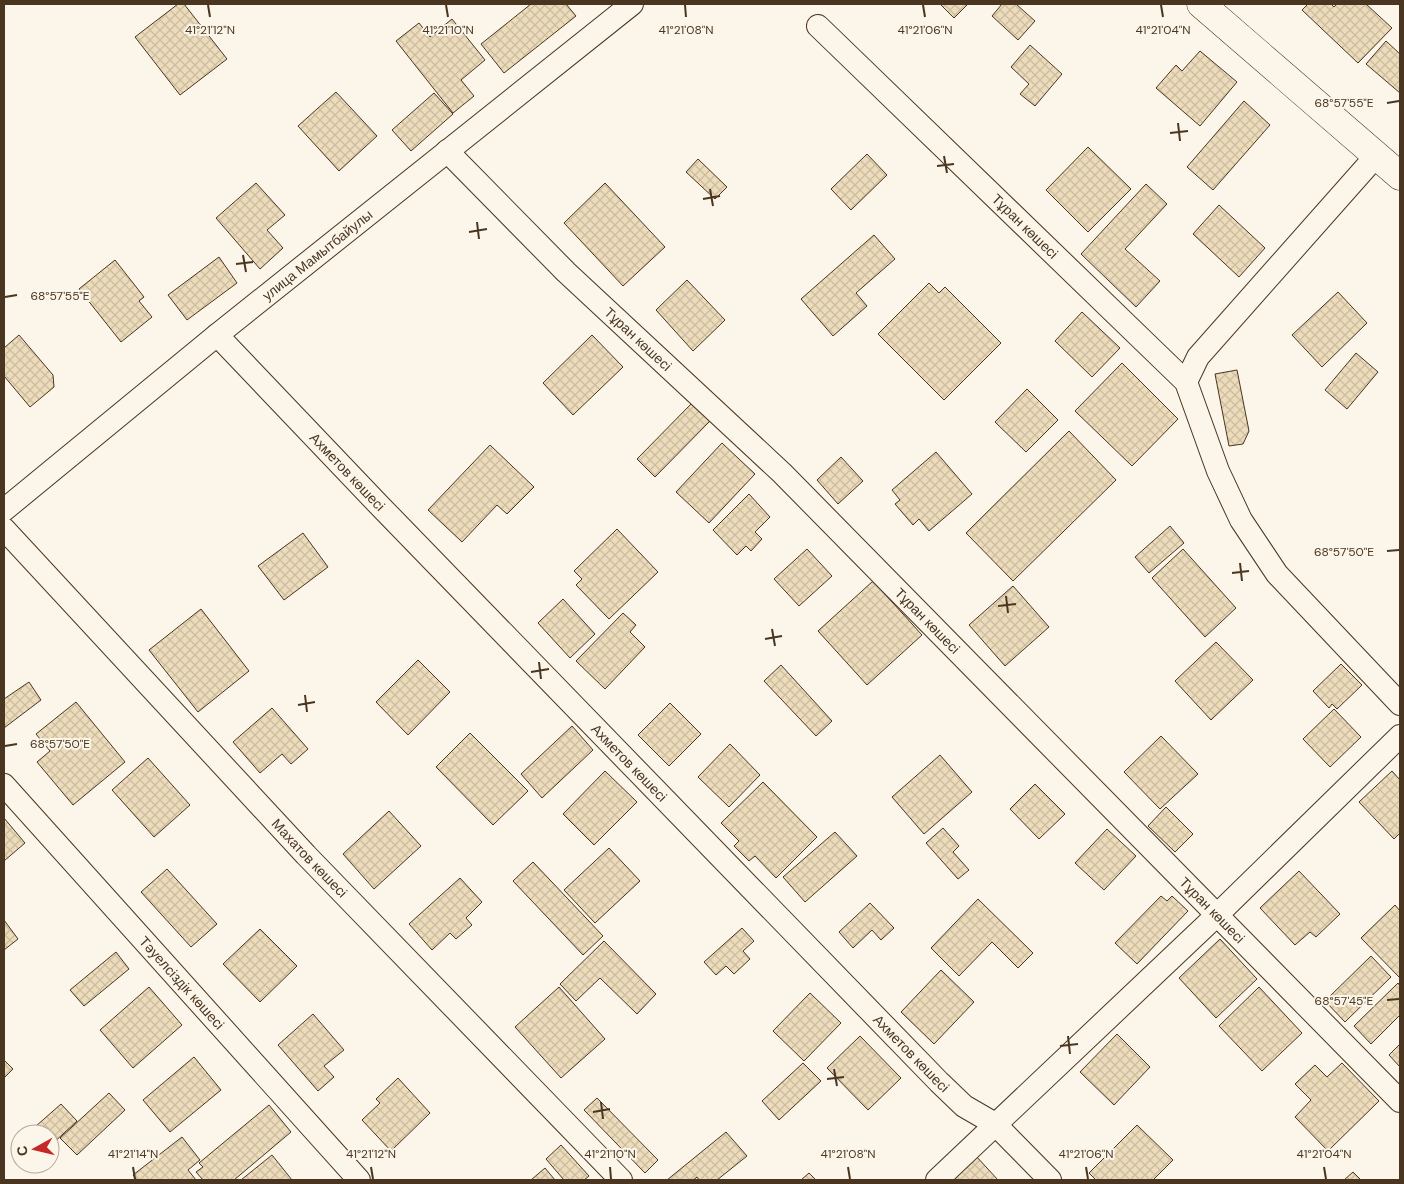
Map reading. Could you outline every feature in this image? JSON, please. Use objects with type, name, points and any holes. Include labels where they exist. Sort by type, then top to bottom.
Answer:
[{"type":"highway","points":[[1202,4],[1400,176]]},
{"type":"street","name":"улица Мамытбайулы","points":[[4,510],[217,335],[632,4]]},
{"type":"street","name":"Тұран көшесі","points":[[818,26],[1186,382],[1218,472],[1241,520],[1277,574],[1400,704]]},
{"type":"street","name":"Тұран көшесі","points":[[447,151],[566,272],[782,473],[1400,1101]]},
{"type":"street","points":[[1186,382],[1198,357],[1376,156]]},
{"type":"street","name":"Ахметов көшесі","points":[[217,335],[378,505],[939,1082],[964,1106],[995,1124],[1050,1180]]},
{"type":"street","name":"Махатов көшесі","points":[[4,529],[306,855],[621,1180]]},
{"type":"street","points":[[936,1180],[1217,915],[1400,736]]},
{"type":"street","name":"Тәуелсіздік көшесі","points":[[4,785],[359,1180]]},
{"type":"building","points":[[178,4],[184,4],[227,59],[180,95],[135,37]]},
{"type":"building","points":[[531,4],[566,4],[576,16],[504,73],[481,44]]},
{"type":"building","points":[[940,4],[968,4],[954,18]]},
{"type":"building","points":[[1002,4],[1016,4],[1035,21],[1018,40],[992,16]]},
{"type":"building","points":[[1308,4],[1331,4],[1334,7],[1337,4],[1366,4],[1392,28],[1358,63],[1302,10]]},
{"type":"building","points":[[452,19],[485,60],[461,80],[474,96],[453,113],[396,41],[419,23],[430,37]]},
{"type":"building","points":[[1386,41],[1400,54],[1400,93],[1366,64]]},
{"type":"building","points":[[1030,45],[1062,74],[1035,106],[1020,94],[1029,84],[1011,67]]},
{"type":"building","points":[[1200,51],[1237,82],[1200,126],[1156,88],[1176,65],[1182,71]]},
{"type":"building","points":[[336,92],[377,136],[339,171],[298,126]]},
{"type":"building","points":[[434,93],[453,114],[411,151],[392,130]]},
{"type":"building","points":[[1244,101],[1270,125],[1213,190],[1187,167]]},
{"type":"building","points":[[1088,147],[1131,189],[1088,232],[1046,190]]},
{"type":"building","points":[[867,154],[887,175],[851,210],[831,189]]},
{"type":"building","points":[[698,159],[727,187],[715,199],[686,172]]},
{"type":"building","points":[[256,183],[285,215],[267,230],[283,248],[260,269],[216,218]]},
{"type":"building","points":[[605,183],[665,247],[623,286],[564,223]]},
{"type":"building","points":[[1146,184],[1167,204],[1125,249],[1160,281],[1136,307],[1081,254]]},
{"type":"building","points":[[1219,205],[1265,248],[1239,277],[1193,234]]},
{"type":"building","points":[[874,235],[895,259],[856,293],[867,306],[833,336],[801,299]]},
{"type":"building","points":[[219,257],[237,283],[187,320],[168,295]]},
{"type":"building","points":[[115,260],[144,297],[139,301],[152,317],[121,342],[79,289]]},
{"type":"building","points":[[687,280],[725,320],[693,351],[656,310]]},
{"type":"building","points":[[929,283],[939,293],[945,287],[1001,343],[944,400],[878,334]]},
{"type":"building","points":[[1338,292],[1367,323],[1322,367],[1292,335]]},
{"type":"building","points":[[1082,312],[1120,348],[1092,377],[1055,341]]},
{"type":"building","points":[[19,335],[53,375],[54,387],[30,407],[4,376],[4,348]]},
{"type":"building","points":[[592,335],[623,367],[573,415],[543,383]]},
{"type":"building","points":[[1356,353],[1378,372],[1347,409],[1325,390]]},
{"type":"building","points":[[1122,363],[1178,419],[1132,466],[1075,411]]},
{"type":"building","points":[[1237,370],[1249,431],[1243,444],[1229,446],[1215,374]]},
{"type":"building","points":[[1027,389],[1058,420],[1026,452],[995,422]]},
{"type":"building","points":[[692,403],[710,421],[655,477],[637,459]]},
{"type":"building","points":[[1069,431],[1116,480],[1013,581],[966,533]]},
{"type":"building","points":[[722,443],[755,474],[709,523],[676,492]]},
{"type":"building","points":[[490,445],[534,487],[507,514],[497,505],[462,542],[428,510]]},
{"type":"building","points":[[936,452],[972,494],[929,531],[919,519],[913,525],[895,504],[900,500],[892,490]]},
{"type":"building","points":[[841,457],[863,481],[838,504],[817,480]]},
{"type":"building","points":[[749,494],[770,517],[755,532],[762,539],[751,551],[746,546],[737,555],[713,530]]},
{"type":"building","points":[[1170,526],[1184,543],[1149,573],[1135,557]]},
{"type":"building","points":[[617,529],[658,572],[609,619],[576,585],[582,579],[574,571]]},
{"type":"building","points":[[303,533],[328,567],[284,600],[258,566]]},
{"type":"building","points":[[807,549],[832,576],[799,606],[774,579]]},
{"type":"building","points":[[1183,549],[1236,608],[1205,637],[1152,578]]},
{"type":"building","points":[[873,581],[922,635],[867,685],[818,631]]},
{"type":"building","points":[[1013,586],[1049,627],[1005,666],[969,625]]},
{"type":"building","points":[[563,599],[595,634],[570,658],[538,623]]},
{"type":"building","points":[[201,609],[249,671],[198,712],[149,650]]},
{"type":"building","points":[[623,613],[636,625],[630,632],[645,647],[605,689],[576,661]]},
{"type":"building","points":[[1216,642],[1253,680],[1211,720],[1175,681]]},
{"type":"building","points":[[418,660],[450,692],[408,735],[376,702]]},
{"type":"building","points":[[1341,664],[1362,685],[1337,709],[1332,704],[1329,708],[1313,691]]},
{"type":"building","points":[[781,665],[832,721],[816,736],[764,681]]},
{"type":"building","points":[[29,682],[41,700],[4,728],[4,699]]},
{"type":"building","points":[[76,702],[125,762],[73,805],[37,762],[50,751],[36,734]]},
{"type":"building","points":[[670,703],[701,734],[669,766],[638,735]]},
{"type":"building","points":[[272,708],[308,749],[291,764],[282,754],[260,773],[233,742]]},
{"type":"building","points":[[1334,709],[1361,737],[1330,767],[1303,739]]},
{"type":"building","points":[[572,726],[593,750],[542,798],[521,774]]},
{"type":"building","points":[[470,733],[528,791],[493,825],[436,767]]},
{"type":"building","points":[[1161,736],[1198,774],[1160,809],[1124,772]]},
{"type":"building","points":[[730,744],[760,775],[729,807],[698,777]]},
{"type":"building","points":[[940,755],[972,792],[924,834],[892,797]]},
{"type":"building","points":[[148,758],[190,805],[154,837],[112,790]]},
{"type":"building","points":[[605,771],[637,802],[594,845],[563,814]]},
{"type":"building","points":[[1392,771],[1400,780],[1400,833],[1394,839],[1359,802]]},
{"type":"building","points":[[763,782],[817,837],[776,878],[755,856],[749,861],[734,846],[739,841],[721,823]]},
{"type":"building","points":[[1035,784],[1065,814],[1039,839],[1010,809]]},
{"type":"building","points":[[1166,807],[1193,834],[1175,852],[1148,826]]},
{"type":"building","points":[[389,811],[421,846],[374,889],[343,854]]},
{"type":"building","points":[[4,818],[25,843],[4,861]]},
{"type":"building","points":[[943,828],[959,846],[953,852],[969,870],[958,879],[926,843]]},
{"type":"building","points":[[1107,829],[1136,856],[1104,890],[1075,863]]},
{"type":"building","points":[[835,832],[857,856],[805,902],[783,877]]},
{"type":"building","points":[[609,848],[640,881],[595,923],[564,890]]},
{"type":"building","points":[[533,862],[603,936],[583,955],[513,881]]},
{"type":"building","points":[[167,869],[217,924],[191,947],[141,892]]},
{"type":"building","points":[[1299,871],[1340,914],[1316,937],[1310,932],[1295,945],[1260,908]]},
{"type":"building","points":[[460,878],[482,902],[466,918],[472,925],[456,939],[450,933],[432,950],[409,924]]},
{"type":"building","points":[[1161,896],[1167,901],[1172,896],[1188,911],[1137,964],[1115,943]]},
{"type":"building","points":[[978,899],[1033,953],[1018,968],[992,942],[959,976],[931,948]]},
{"type":"building","points":[[870,903],[894,928],[881,940],[872,930],[853,948],[839,932]]},
{"type":"building","points":[[1395,905],[1400,911],[1400,978],[1361,938]]},
{"type":"building","points":[[4,920],[18,939],[4,950]]},
{"type":"building","points":[[742,928],[754,941],[743,951],[750,959],[734,974],[726,966],[716,975],[704,962]]},
{"type":"building","points":[[260,929],[297,966],[260,1002],[223,964]]},
{"type":"building","points":[[1220,939],[1257,979],[1216,1018],[1179,978]]},
{"type":"building","points":[[604,941],[656,994],[637,1014],[600,978],[576,1001],[560,984]]},
{"type":"building","points":[[116,952],[129,969],[84,1006],[70,990]]},
{"type":"building","points":[[1371,956],[1391,977],[1345,1022],[1325,1001]]},
{"type":"building","points":[[941,970],[974,1002],[934,1044],[901,1012]]},
{"type":"building","points":[[1398,983],[1400,986],[1400,1015],[1371,1044],[1354,1026]]},
{"type":"building","points":[[149,987],[182,1025],[133,1068],[100,1030]]},
{"type":"building","points":[[559,987],[605,1039],[561,1078],[515,1027]]},
{"type":"building","points":[[1259,987],[1302,1033],[1262,1071],[1219,1026]]},
{"type":"building","points":[[810,993],[841,1023],[804,1061],[773,1031]]},
{"type":"building","points":[[313,1014],[344,1050],[324,1066],[334,1077],[318,1091],[278,1045]]},
{"type":"building","points":[[1117,1034],[1150,1067],[1114,1105],[1080,1072]]},
{"type":"building","points":[[860,1036],[901,1078],[868,1110],[827,1068]]},
{"type":"building","points":[[1400,1044],[1400,1067],[1389,1055]]},
{"type":"building","points":[[194,1057],[221,1090],[170,1132],[143,1100]]},
{"type":"building","points":[[4,1060],[13,1069],[4,1078]]},
{"type":"building","points":[[803,1063],[821,1081],[779,1120],[762,1101]]},
{"type":"building","points":[[1342,1063],[1379,1101],[1328,1151],[1295,1117],[1311,1100],[1295,1084],[1315,1065],[1327,1077]]},
{"type":"building","points":[[398,1078],[430,1113],[391,1151],[362,1120],[380,1103],[376,1099]]},
{"type":"building","points":[[109,1093],[125,1110],[77,1155],[60,1138]]},
{"type":"building","points":[[597,1098],[658,1160],[645,1173],[584,1110]]},
{"type":"building","points":[[61,1104],[77,1121],[60,1137],[60,1124],[38,1124]]},
{"type":"building","points":[[269,1105],[291,1132],[234,1180],[203,1180],[196,1172],[203,1167],[199,1163]]},
{"type":"building","points":[[1137,1125],[1173,1160],[1153,1180],[1096,1180],[1089,1173]]},
{"type":"building","points":[[726,1132],[747,1156],[717,1180],[699,1180],[697,1177],[693,1180],[667,1180]]},
{"type":"building","points":[[182,1137],[200,1160],[188,1170],[196,1180],[137,1180],[133,1175]]},
{"type":"building","points":[[561,1145],[589,1176],[584,1180],[564,1180],[546,1159]]},
{"type":"building","points":[[272,1155],[292,1180],[241,1180]]},
{"type":"building","points":[[976,1156],[998,1180],[950,1180]]},
{"type":"building","points":[[545,1168],[555,1180],[531,1180]]},
{"type":"building","points":[[1353,1172],[1361,1180],[1344,1180]]},
{"type":"building","points":[[809,1173],[816,1180],[801,1180]]}]
